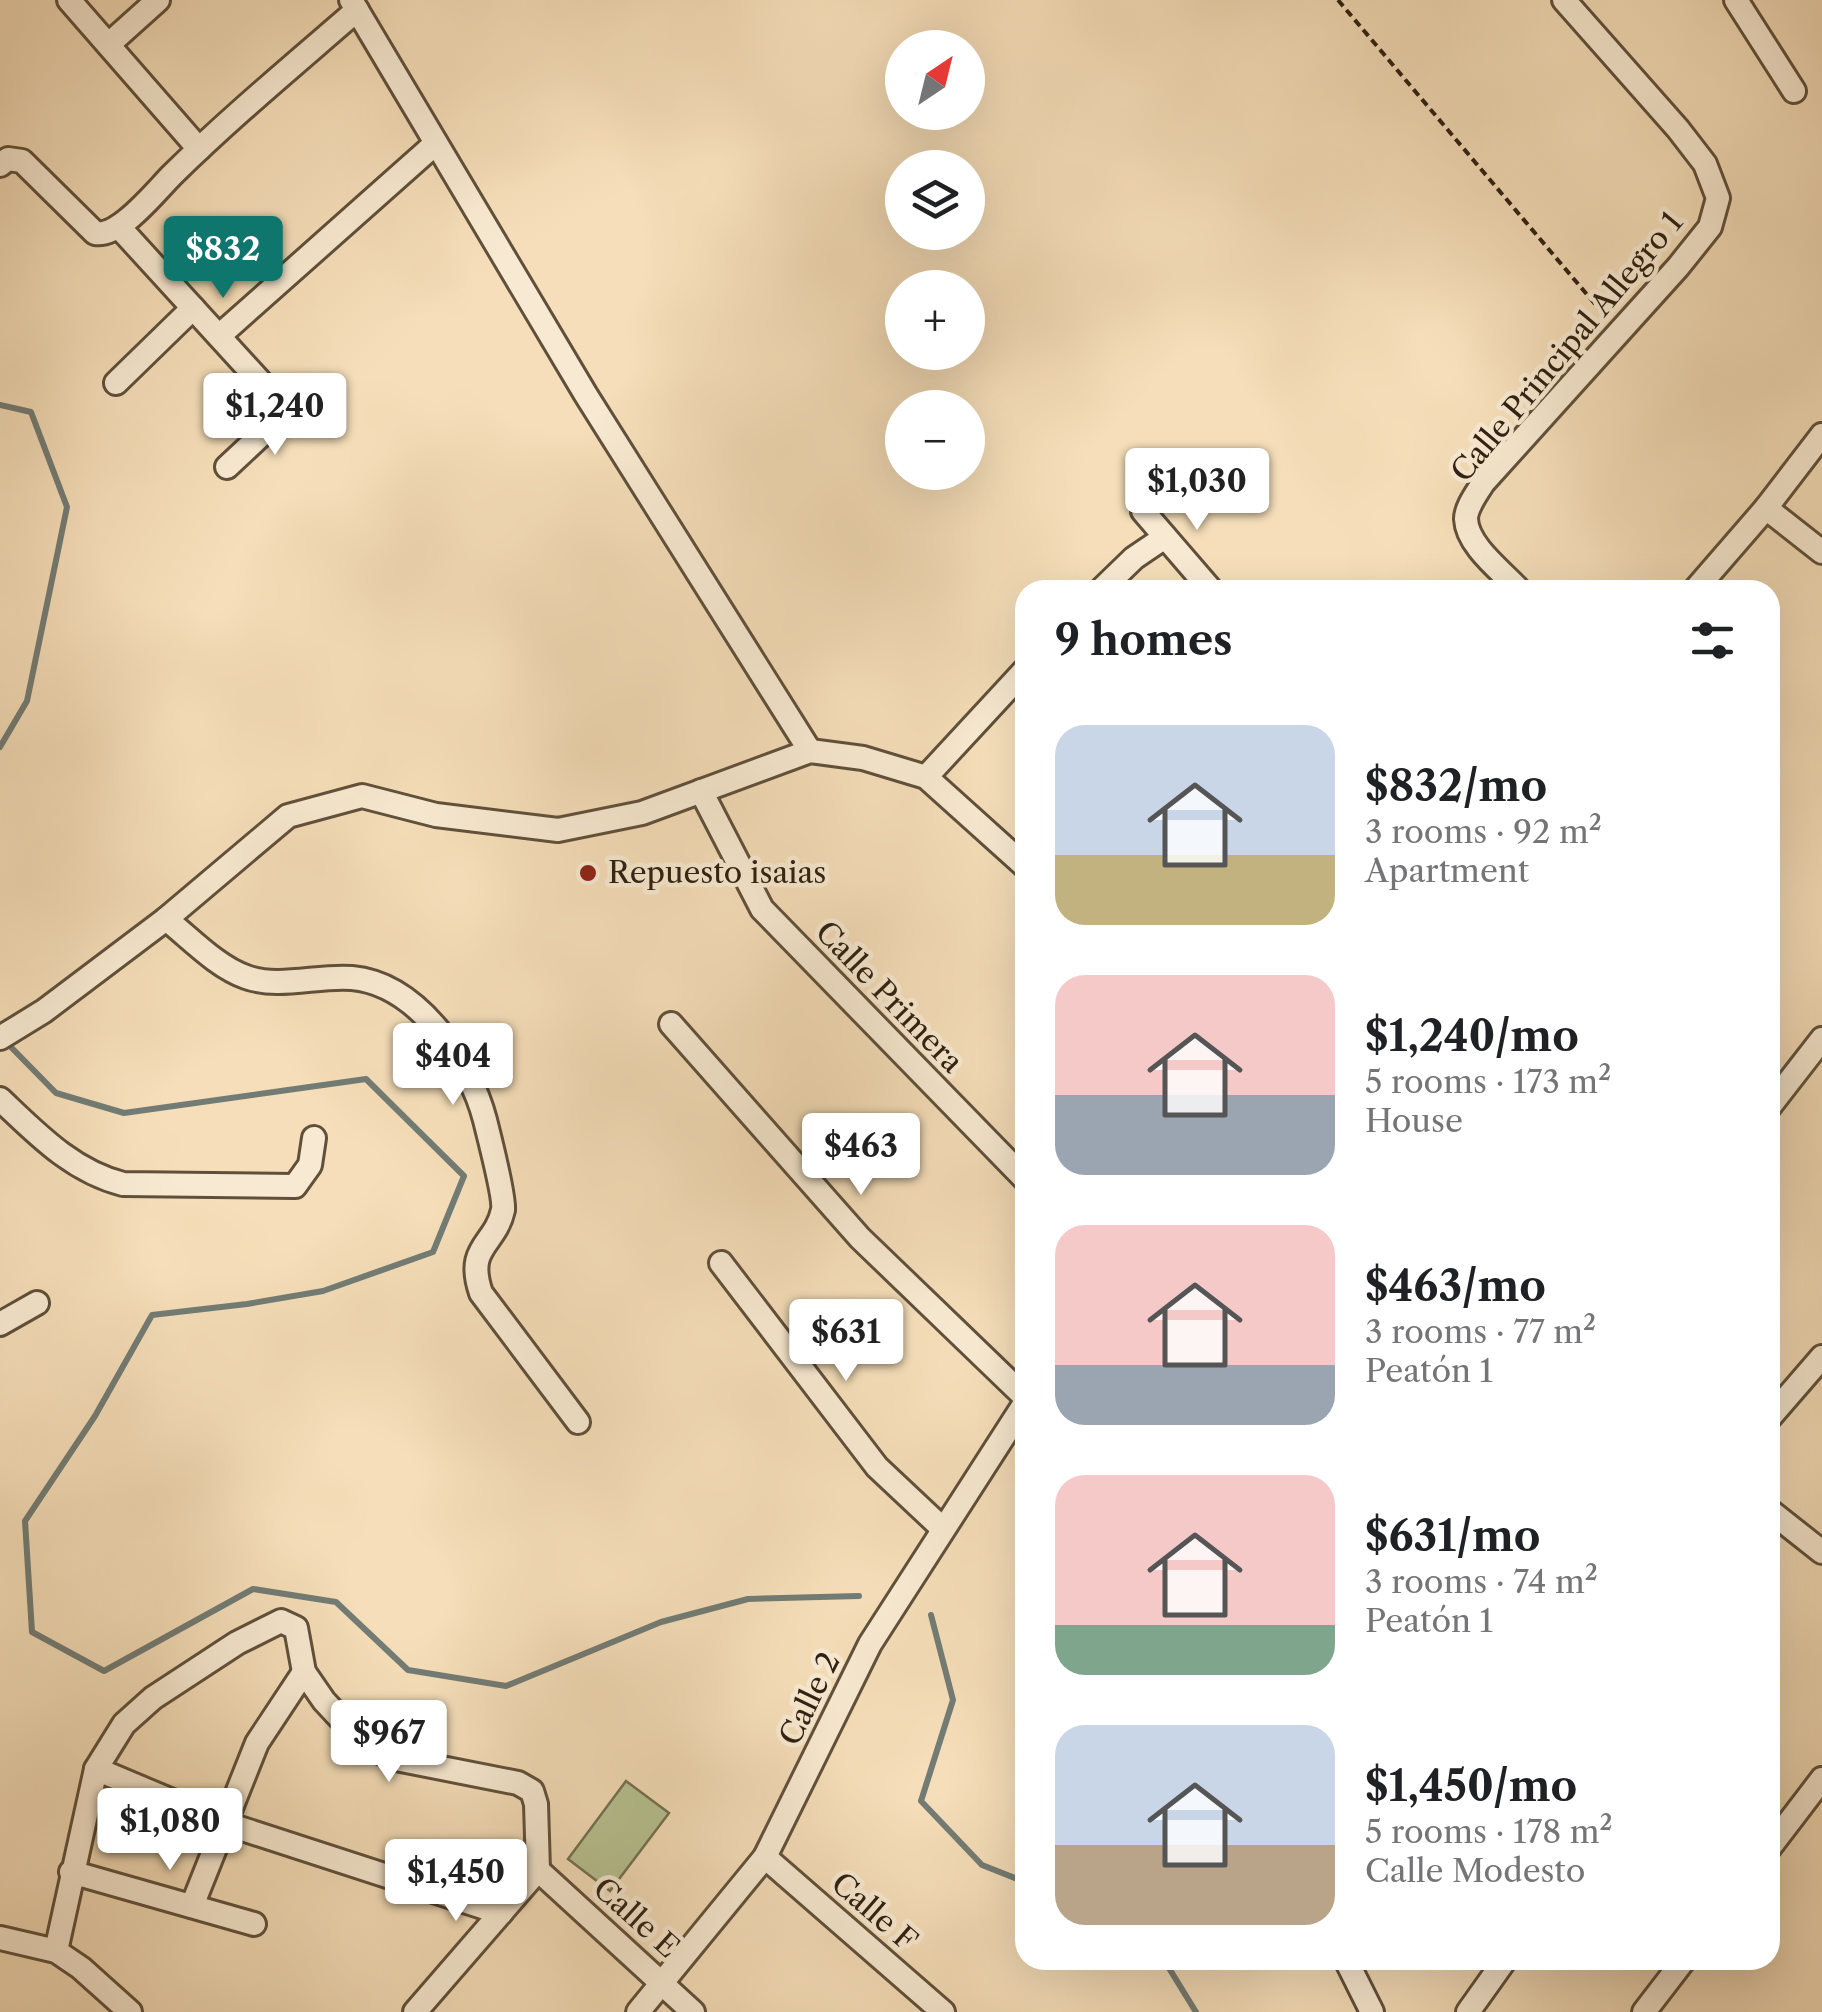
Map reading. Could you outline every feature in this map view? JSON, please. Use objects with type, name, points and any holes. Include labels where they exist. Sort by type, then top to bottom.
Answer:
[{"type":"street","points":[[69,0],[199,149]]},
{"type":"street","points":[[109,44],[158,0]]},
{"type":"street","name":"Calle Principal Allegro 1","points":[[1510,580],[1474,542],[1466,520],[1472,499],[1710,227],[1718,198],[1705,164],[1678,128],[1564,0]]},
{"type":"street","points":[[1736,0],[1794,91]]},
{"type":"street","points":[[0,165],[8,158],[22,161],[95,233],[102,235],[119,227],[354,5],[596,411],[810,752]]},
{"type":"street","points":[[219,336],[435,144]]},
{"type":"street","points":[[119,227],[288,411],[226,467]]},
{"type":"street","points":[[116,383],[194,308]]},
{"type":"street","points":[[1704,580],[1822,435]]},
{"type":"street","points":[[1766,508],[1822,552]]},
{"type":"street","points":[[1142,511],[1203,580]]},
{"type":"street","points":[[1111,580],[1165,537]]},
{"type":"street","points":[[926,776],[1015,681]]},
{"type":"street","points":[[0,1038],[44,1011],[166,919],[288,816],[362,796],[436,815],[558,830],[642,813],[810,752],[863,758],[926,776],[1015,857]]},
{"type":"street","name":"Calle Primera","points":[[701,791],[762,909],[1015,1169]]},
{"type":"street","points":[[166,919],[246,978],[354,978],[390,988],[422,1014],[454,1049],[472,1081],[485,1122],[504,1207],[475,1262],[477,1282],[481,1293],[578,1422]]},
{"type":"street","points":[[671,1024],[860,1238],[1015,1390]]},
{"type":"street","points":[[1780,1093],[1822,1039]]},
{"type":"street","points":[[0,1099],[59,1153],[102,1179],[123,1184],[295,1186],[310,1165],[314,1138]]},
{"type":"street","points":[[722,1263],[877,1467],[943,1529]]},
{"type":"street","points":[[0,1324],[37,1303]]},
{"type":"street","points":[[1780,1405],[1822,1357]]},
{"type":"street","name":"Calle 2","points":[[638,2012],[765,1857],[870,1644],[1015,1416]]},
{"type":"street","points":[[1780,1519],[1822,1552]]},
{"type":"street","points":[[56,1951],[96,1769],[136,1711],[237,1643],[281,1622],[296,1628],[304,1672],[324,1701],[366,1746],[396,1760],[518,1782],[532,1791],[536,1804],[538,1870],[414,2012]]},
{"type":"street","points":[[192,1906],[257,1743],[304,1672]]},
{"type":"street","points":[[96,1769],[227,1824],[500,1912]]},
{"type":"street","points":[[1780,1834],[1822,1779]]},
{"type":"street","name":"Calle F","points":[[765,1857],[943,2012]]},
{"type":"street","name":"Calle E","points":[[538,1870],[693,2012]]},
{"type":"street","points":[[71,1872],[254,1924]]},
{"type":"street","points":[[0,1938],[56,1951],[130,2012]]},
{"type":"street","points":[[1351,1970],[1372,2012]]},
{"type":"street","points":[[1468,2012],[1498,1970]]},
{"type":"street","points":[[1644,2012],[1676,1970]]},
{"type":"path","points":[[1338,0],[1619,332]]},
{"type":"green space","points":[[626,1781],[669,1813],[610,1891],[568,1859]]},
{"type":"waterway","points":[[0,405],[31,412],[67,507],[27,701],[0,747]]},
{"type":"waterway","points":[[6,1042],[56,1093],[124,1113],[366,1079],[464,1176],[433,1252],[323,1291],[152,1315],[95,1416],[25,1521],[32,1632],[104,1671],[253,1589],[336,1602],[408,1670],[506,1686],[661,1622],[748,1599],[859,1596]]},
{"type":"waterway","points":[[931,1615],[953,1700],[921,1801],[982,1865],[1015,1878]]},
{"type":"waterway","points":[[1170,1970],[1196,2012]]},
{"type":"place","name":"Repuesto isaias","points":[[588,873]]}]
